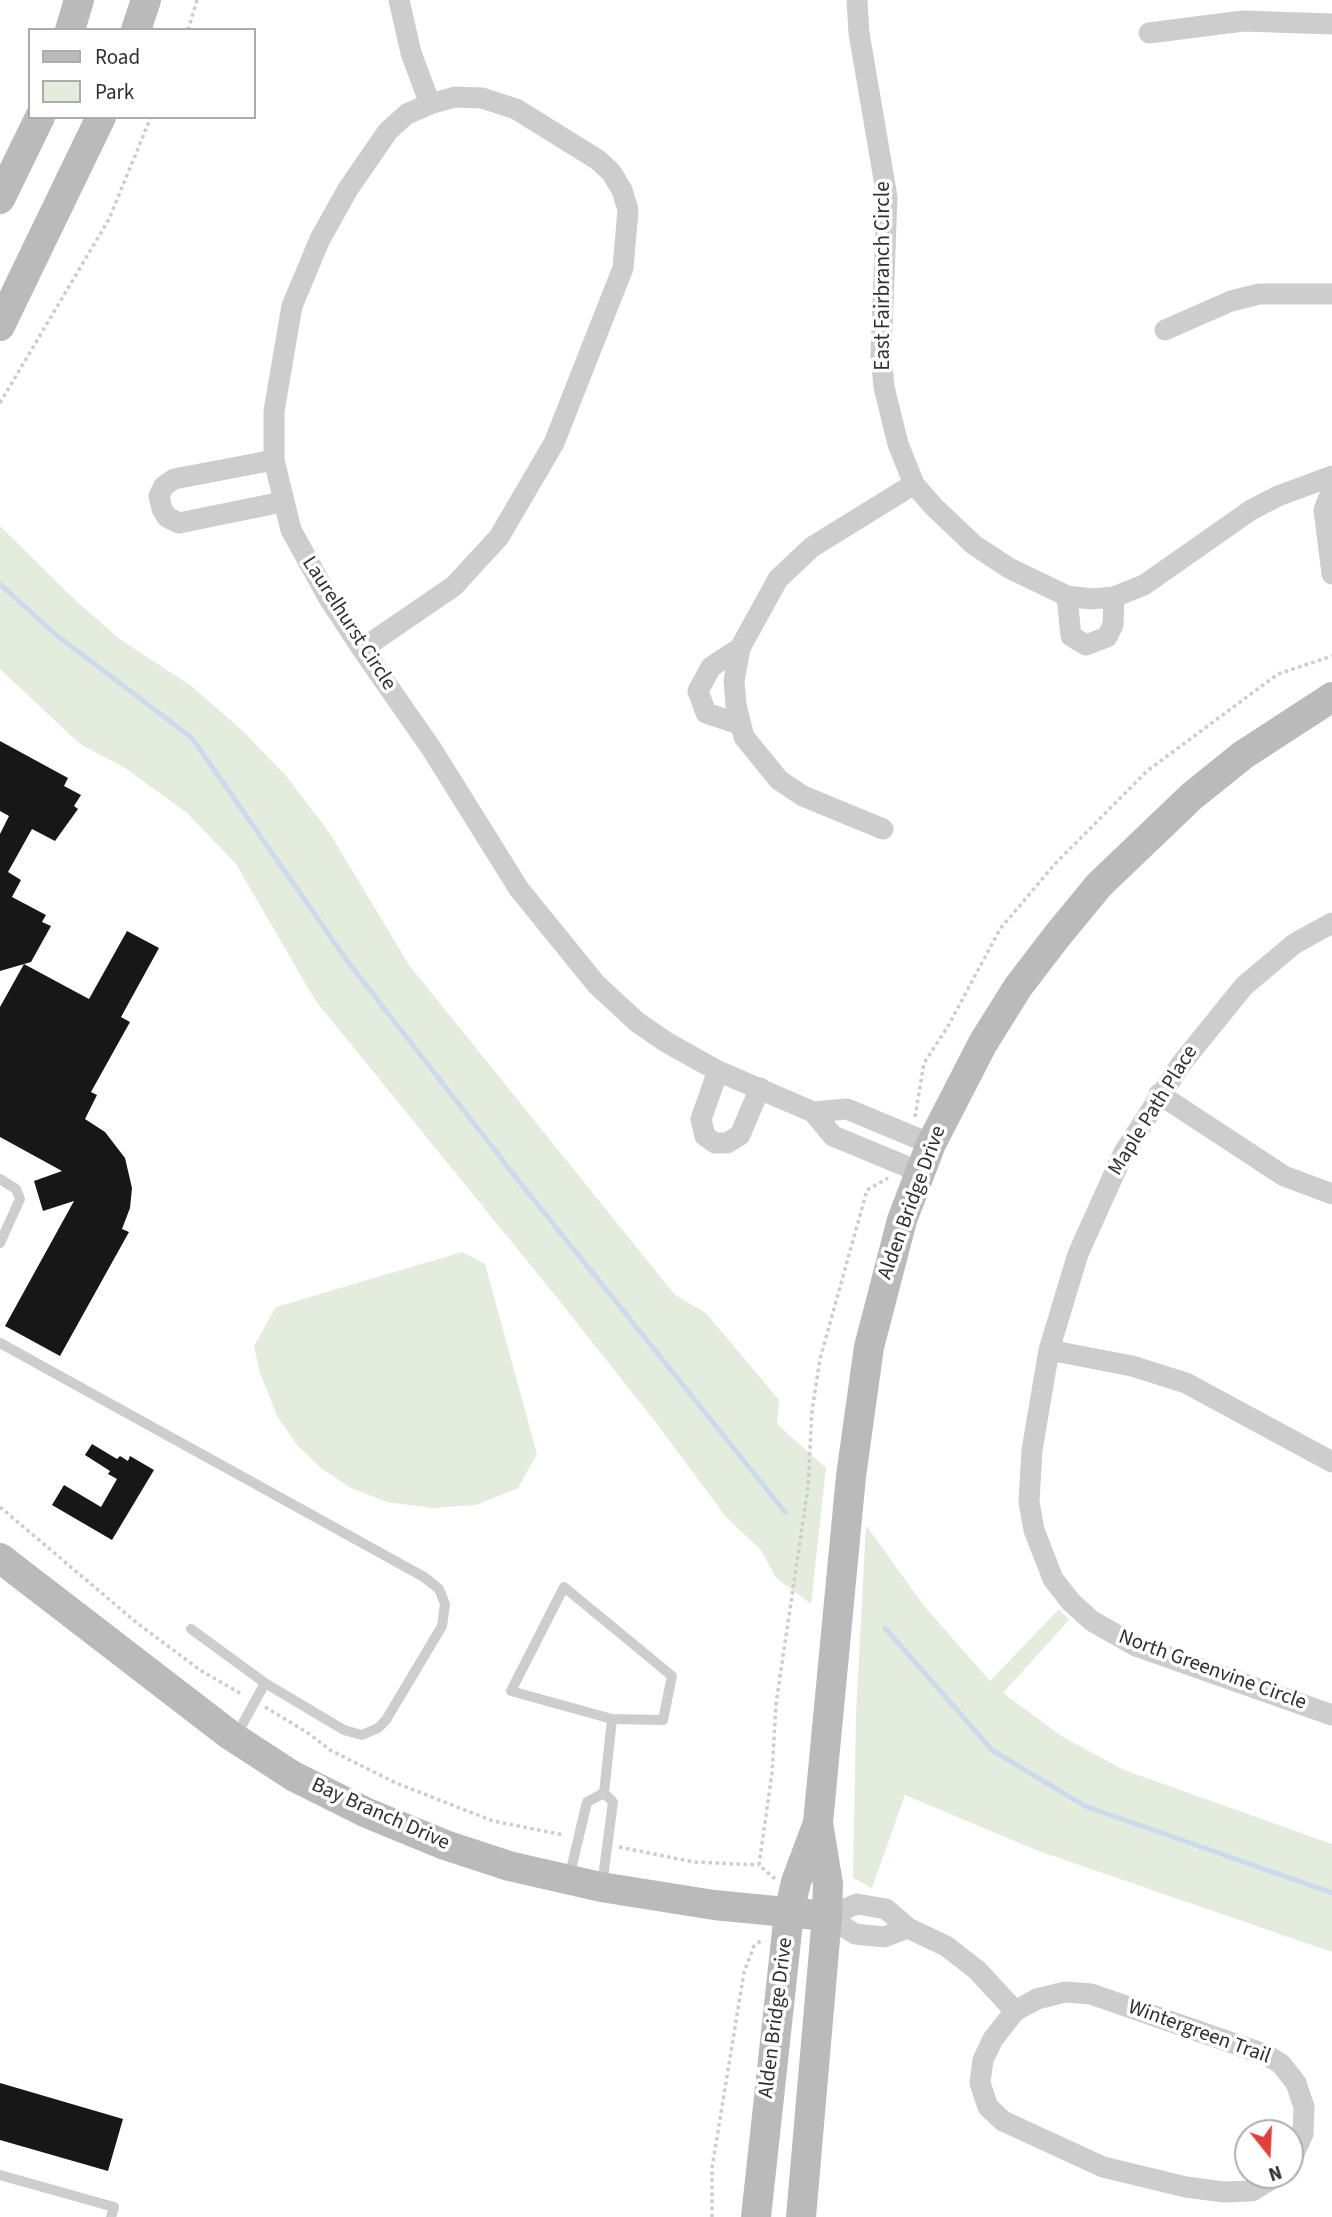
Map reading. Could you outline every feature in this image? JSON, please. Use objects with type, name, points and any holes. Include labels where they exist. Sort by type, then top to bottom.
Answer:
[{"type":"street","points":[[72,28],[79,0]]},
{"type":"street","points":[[137,28],[146,0]]},
{"type":"street","points":[[399,0],[411,52],[430,104]]},
{"type":"street","name":"East Fairbranch Circle","points":[[857,0],[859,33],[887,197],[881,355],[884,387],[898,443],[914,484],[974,545],[1009,568],[1068,596],[1114,597],[1143,585],[1251,510],[1278,496],[1332,476]]},
{"type":"street","points":[[1149,33],[1243,21],[1332,24]]},
{"type":"street","name":"Laurelhurst Circle","points":[[362,649],[454,586],[499,537],[554,443],[623,268],[628,237],[628,210],[622,190],[611,172],[598,160],[516,109],[482,98],[455,97],[407,114],[373,150],[320,239],[292,306],[274,411],[274,460],[282,502],[302,552],[362,649],[431,748],[519,889],[596,984],[637,1022],[718,1071],[813,1112],[833,1136],[909,1168]]},
{"type":"street","points":[[0,199],[39,119]]},
{"type":"street","points":[[0,326],[100,119]]},
{"type":"street","points":[[1166,330],[1231,301],[1259,294],[1332,294]]},
{"type":"street","points":[[274,460],[174,479],[164,486],[159,496],[167,517],[179,523],[282,502]]},
{"type":"street","points":[[883,829],[803,796],[779,780],[756,754],[739,724],[734,681],[740,648],[778,579],[812,547],[914,484]]},
{"type":"street","points":[[1332,490],[1324,510],[1332,573]]},
{"type":"street","points":[[1068,596],[1071,636],[1086,645],[1107,637],[1113,625],[1114,597]]},
{"type":"street","points":[[739,724],[706,713],[698,691],[711,667],[740,648]]},
{"type":"street","name":"Alden Bridge Drive","points":[[800,2217],[827,1916],[828,1884],[818,1823],[858,1410],[909,1168],[921,1140],[1018,987],[1099,885],[1192,796],[1243,755],[1332,697]]},
{"type":"street","name":"Maple Path Place","points":[[1049,1350],[1074,1265],[1098,1205],[1123,1154],[1159,1094],[1214,1020],[1244,986],[1294,944],[1332,923]]},
{"type":"street","points":[[718,1071],[701,1119],[705,1136],[715,1143],[727,1143],[740,1135],[760,1088]]},
{"type":"street","points":[[1159,1094],[1284,1175],[1332,1194]]},
{"type":"street","name":"Laurelhurst Circle","points":[[813,1112],[847,1109],[921,1140]]},
{"type":"street","points":[[1049,1350],[1132,1366],[1186,1383],[1332,1462]]},
{"type":"street","name":"North Greenvine Circle","points":[[1049,1350],[1032,1450],[1029,1502],[1043,1558],[1065,1595],[1092,1621],[1136,1646],[1332,1715]]},
{"type":"street","name":"Bay Branch Drive","points":[[0,1558],[162,1686],[235,1738],[293,1776],[368,1813],[445,1845],[568,1880],[601,1887],[827,1916]]},
{"type":"street","name":"Alden Bridge Drive","points":[[756,2217],[785,1880],[818,1823]]},
{"type":"street","points":[[827,1916],[858,1904],[886,1909],[908,1928],[946,1946],[977,1970],[1015,2011]]},
{"type":"street","points":[[827,1916],[855,1934],[884,1937],[908,1928]]},
{"type":"street","name":"Wintergreen Trail","points":[[1254,2189],[1224,2192],[1186,2187],[1103,2167],[1003,2122],[988,2108],[980,2083],[983,2060],[993,2039],[1015,2011],[1037,1999],[1065,1992],[1091,1994],[1267,2055],[1281,2064],[1296,2083],[1304,2108],[1304,2119]]},
{"type":"lane","points":[[0,1179],[16,1189],[20,1199],[0,1243]]},
{"type":"lane","points":[[0,1343],[424,1577],[439,1589],[445,1604],[442,1626],[386,1720],[373,1731],[362,1735],[350,1733],[265,1683],[191,1629]]},
{"type":"lane","points":[[564,1587],[672,1676],[663,1720],[612,1719],[511,1691],[564,1587]]},
{"type":"lane","points":[[235,1738],[265,1683]]},
{"type":"lane","points":[[601,1887],[612,1802],[604,1793],[612,1719]]},
{"type":"lane","points":[[568,1880],[587,1802],[604,1793]]},
{"type":"lane","points":[[0,2175],[114,2207],[111,2217]]},
{"type":"path","points":[[189,28],[197,0]]},
{"type":"path","points":[[0,403],[109,219],[150,119]]},
{"type":"path","points":[[921,1140],[924,1063],[947,1028],[1000,929],[1054,865],[1147,771],[1278,674],[1332,656]]},
{"type":"path","points":[[712,2217],[712,2168],[744,1972],[754,1945],[770,1935],[781,1912],[785,1880],[759,1865],[769,1800],[776,1704],[808,1488],[812,1411],[820,1359],[867,1190],[909,1168]]},
{"type":"green space","points":[[0,526],[76,601],[121,640],[190,685],[242,730],[287,777],[329,832],[409,965],[675,1295],[706,1313],[779,1400],[777,1424],[826,1468],[811,1604],[776,1578],[761,1550],[726,1517],[657,1424],[558,1299],[315,1000],[236,864],[187,813],[125,768],[80,744],[0,669]]},
{"type":"green space","points":[[462,1252],[485,1264],[537,1454],[518,1488],[476,1505],[432,1508],[387,1502],[351,1488],[321,1468],[297,1445],[277,1416],[260,1373],[254,1346],[276,1307]]},
{"type":"green space","points":[[866,1525],[924,1606],[990,1681],[1059,1609],[1069,1620],[1003,1693],[1063,1737],[1124,1770],[1332,1844],[1332,1952],[1036,1850],[905,1795],[872,1888],[853,1878],[856,1714]]},
{"type":"building","points":[[0,741],[68,778],[64,786],[81,795],[74,806],[78,809],[55,841],[32,829],[8,872],[21,880],[12,897],[46,915],[42,922],[51,926],[31,962],[0,971],[0,834],[9,816],[0,811]]},
{"type":"building","points":[[127,931],[159,948],[121,1017],[130,1022],[91,1092],[97,1095],[85,1119],[105,1132],[125,1158],[132,1188],[130,1208],[122,1229],[129,1232],[60,1356],[5,1326],[74,1201],[43,1211],[34,1181],[62,1171],[0,1137],[0,1007],[24,964],[89,999]]},
{"type":"building","points":[[92,1444],[117,1459],[120,1456],[128,1461],[130,1456],[154,1470],[112,1540],[52,1505],[64,1485],[101,1507],[117,1479],[108,1474],[110,1471],[85,1455]]},
{"type":"building","points":[[0,2083],[123,2119],[108,2171],[0,2140]]},
{"type":"waterway","points":[[0,584],[55,634],[192,738],[348,962],[518,1180],[785,1512]]},
{"type":"waterway","points":[[885,1628],[992,1750],[1085,1806],[1332,1893]]}]
